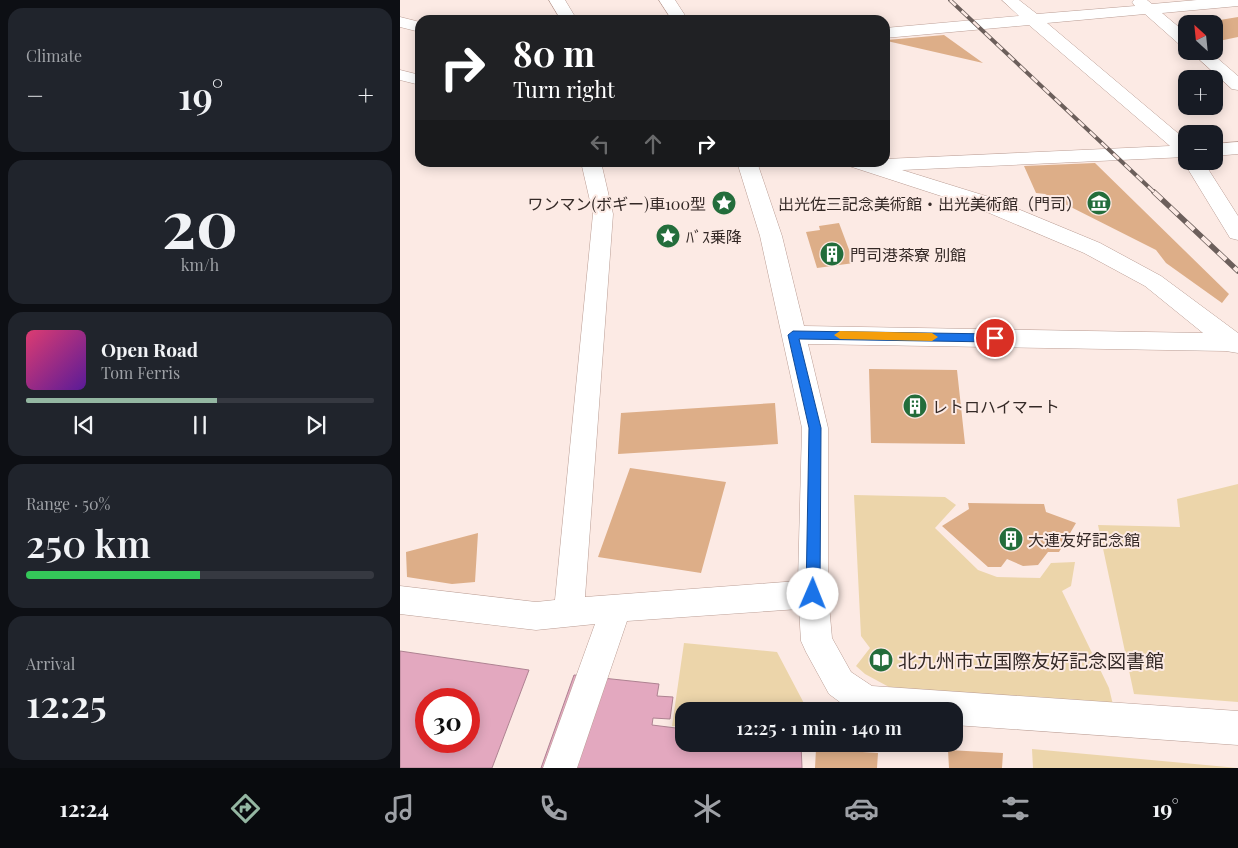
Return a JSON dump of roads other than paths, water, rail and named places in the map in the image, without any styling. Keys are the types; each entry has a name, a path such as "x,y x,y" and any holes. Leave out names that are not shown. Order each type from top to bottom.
{"street":[{"path":"557,0 566,15"},
{"path":"668,0 677,15"},
{"path":"1010,0 1178,143"},
{"path":"890,33 1031,19 1143,4 1238,1"},
{"path":"1143,4 1178,34"},
{"path":"400,22 415,26"},
{"path":"1209,60 1238,85"},
{"path":"400,75 415,79"},
{"path":"1223,149 1238,148"},
{"path":"890,163 906,164 1178,150"},
{"path":"569,612 603,214 592,167"},
{"path":"749,167 771,236 815,428 813,594 816,641 840,683 867,702 1238,728"},
{"path":"884,167 918,183 982,202 1092,248 1153,281 1236,344"},
{"path":"1199,170 1238,233"},
{"path":"793,335 1236,344"},
{"path":"400,600 536,616 616,608 813,594"},
{"path":"560,768 616,608"}],"railway":[{"path":"950,0 1155,193"},
{"path":"1154,192 1238,271"}],"place":[{"name":"ワンマン(ボギー)車100型","path":"724,203"},
{"name":"出光佐三記念美術館・出光美術館（門司）","path":"1099,203"},
{"name":"ﾊﾞｽ乗降","path":"668,236"},
{"name":"門司港茶寮 別館","path":"832,254"},
{"name":"レトロハイマート","path":"915,406"},
{"name":"大連友好記念館","path":"1011,539"},
{"name":"北九州市立国際友好記念図書館","path":"881,660"}]}
